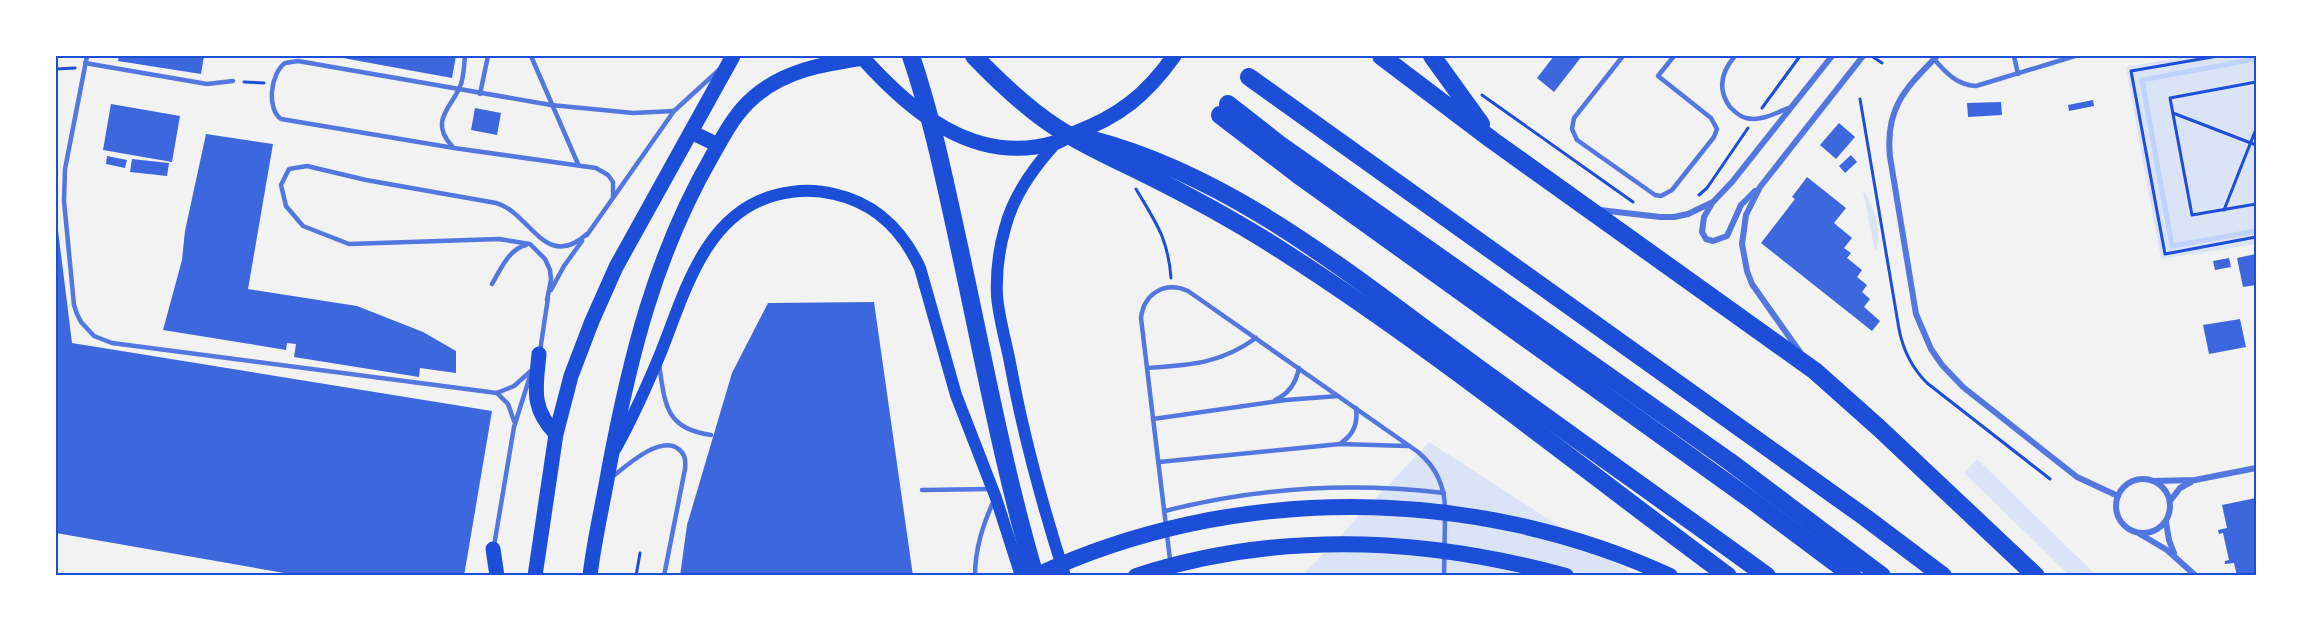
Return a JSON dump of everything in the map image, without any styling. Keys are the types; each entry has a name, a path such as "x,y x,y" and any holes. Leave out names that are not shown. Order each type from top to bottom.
{"highway":[{"path":"911,56 944,170 1009,482 1035,576 1125,541 1191,523 1259,512 1350,507 1440,512 1527,527 1612,551 1670,576"},
{"path":"974,56 1010,92 1056,128 1081,143 1184,194 1326,279 1728,576"},
{"path":"1381,56 1492,140 1590,208 1815,372 1879,428 2036,576"},
{"path":"1432,56 1492,140"},
{"path":"1249,77 1866,518 1943,576"},
{"path":"1853,576 1754,502 1292,171 1224,110 1279,144 1729,461 1882,576"},
{"path":"1063,138 1130,151 1180,171 1266,218 1348,272 1767,576"},
{"path":"1136,576 1178,564 1240,552 1336,543 1408,545 1449,550 1519,563 1566,576"}],"main road":[{"path":"590,576 611,457 630,367 649,294 690,194 733,119 747,104 778,80 820,65 862,57 930,120 959,137 983,145 1023,148 1063,138 1115,115 1139,98 1160,76 1174,56"},
{"path":"536,576 555,434 572,376 592,321 611,278 731,58"},
{"path":"691,132 718,145"},
{"path":"1063,138 1038,163 1026,181 1005,226 997,296 1022,425 1043,506 1065,576"},
{"path":"611,457 658,359 700,258 708,244 728,221 754,203 783,193 813,191 850,199 884,218 905,240 913,254 956,395 994,493 1021,576"},
{"path":"536,361 537,405 544,423 555,434"},
{"path":"493,549 496,576"}],"street":[{"path":"1832,56 1732,182 1713,202 1704,217 1702,232 1706,238 1713,241 1726,236 1741,206 1760,187 1863,56"},
{"path":"1935,57 1899,98 1889,132 1890,157 1916,314 1923,332 1942,365 1963,387 2070,472 2091,485 2118,496"},
{"path":"1760,187 1746,215 1743,230 1743,257 1747,271 1766,304 1815,372"},
{"path":"1590,208 1660,218 1674,217 1701,209 1713,202"},
{"path":"2196,576 2176,556 2139,533 2128,529 2120,520 2116,509 2118,496 2130,483 2141,479 2195,480 2256,468"},
{"path":"2170,501 2180,488 2195,480"},
{"path":"2139,533 2157,530 2166,522 2170,512 2170,501 2164,489 2153,481"},
{"path":"2166,522 2169,540 2176,556"}],"lane":[{"path":"87,56 65,169 64,193 74,305 81,322 94,336 112,343 497,393 514,386 536,361"},
{"path":"454,148 444,135 442,119 444,111 458,90 465,56"},
{"path":"480,94 488,56"},
{"path":"531,56 578,164"},
{"path":"1623,56 1574,118 1572,129 1577,140 1649,193 1661,195 1672,190 1714,137 1717,129 1711,118 1658,76 1674,56"},
{"path":"1735,56 1723,73 1721,87 1734,111 1745,118 1761,119 1791,107"},
{"path":"1823,56 1826,64"},
{"path":"2014,56 2018,74"},
{"path":"1935,57 1948,74 1964,85 1985,84 2059,58 2075,56"},
{"path":"547,300 564,266 674,111 731,58"},
{"path":"613,197 613,182 608,175 596,168 454,148 280,119 276,116 272,105 278,69 285,63 294,61 551,105 633,113 674,111"},
{"path":"85,65 207,84 233,81"},
{"path":"489,576 514,427 536,361 551,280 545,259 530,244 499,240 349,243 303,226 286,206 281,185 289,169 307,166 366,180 504,205 518,215 536,236 552,245 572,245 587,234"},
{"path":"492,284 507,257 530,244"},
{"path":"1172,576 1142,310 1156,291 1172,287 1188,291 1410,446 1432,465 1444,493 1444,576"},
{"path":"1147,368 1202,364 1217,360 1237,351 1256,338"},
{"path":"658,359 663,388 675,421 685,429 711,435"},
{"path":"1268,403 1291,389 1299,368"},
{"path":"497,393 512,411 514,427"},
{"path":"1153,419 1339,396"},
{"path":"1340,444 1354,429 1356,408"},
{"path":"1159,462 1340,444 1382,443 1410,446"},
{"path":"607,480 645,453 663,445 675,447 684,456 685,469 664,576"},
{"path":"1164,511 1233,495 1303,487 1374,486 1444,493"},
{"path":"922,490 994,493 978,543 975,576"}],"path":[{"path":"1692,199 1707,188 1800,56"},
{"path":"2218,56 2131,71 2165,254 2256,237"},
{"path":"1873,57 1882,63"},
{"path":"56,69 85,65"},
{"path":"233,81 275,84"},
{"path":"2256,82 2170,98 2192,215 2256,204"},
{"path":"1478,92 1618,192 1639,204"},
{"path":"2173,113 2256,145"},
{"path":"2224,210 2256,129"},
{"path":"1136,189 1165,239 1172,287"},
{"path":"636,576 640,553"}],"shaded area":[{"path":"2188,56 2256,56 2256,244 2161,259 2126,67"},
{"path":"1863,191 1870,203 1878,230 1875,251"},
{"path":"1429,442 1635,575 1302,576"},
{"path":"1977,459 2096,575 2069,575 1964,473"}],"building":[{"path":"119,56 204,56 201,74 118,61"},
{"path":"332,56 456,56 452,78"},
{"path":"1554,56 1582,56 1554,92 1537,78"},
{"path":"2093,100 2094,106 2069,111 2068,105"},
{"path":"2001,102 2002,115 1968,117 1967,103"},
{"path":"111,104 180,116 172,162 103,150"},
{"path":"475,108 501,113 497,135 471,130"},
{"path":"1839,123 1855,137 1836,159 1820,145"},
{"path":"206,134 273,144 248,289 357,306 423,332 456,351 456,373 420,368 419,377 294,357 296,344 287,343 286,350 163,330 182,260 185,231"},
{"path":"1851,155 1857,162 1845,173 1839,166"},
{"path":"107,156 127,160 125,168 106,164"},
{"path":"132,159 169,163 167,176 130,172"},
{"path":"1807,177 1846,208 1834,223 1852,238 1844,248 1851,253 1847,258 1862,270 1857,277 1867,285 1862,292 1870,299 1864,307 1880,321 1872,331 1761,243 1795,199 1792,197"},
{"path":"56,214 72,343 492,411 464,576 301,576 56,533"},
{"path":"2256,254 2256,285 2243,287 2237,258"},
{"path":"2229,258 2231,267 2215,270 2213,261"},
{"path":"874,302 913,576 680,576 687,525 732,373 768,303"},
{"path":"2240,319 2246,347 2209,354 2203,325"},
{"path":"2256,498 2256,576 2237,576 2234,563 2225,564 2225,561 2229,560 2223,533 2219,534 2218,530 2227,528 2222,505"}],"waterway":[{"path":"2256,59 2142,80 2172,246 2256,231"}]}
